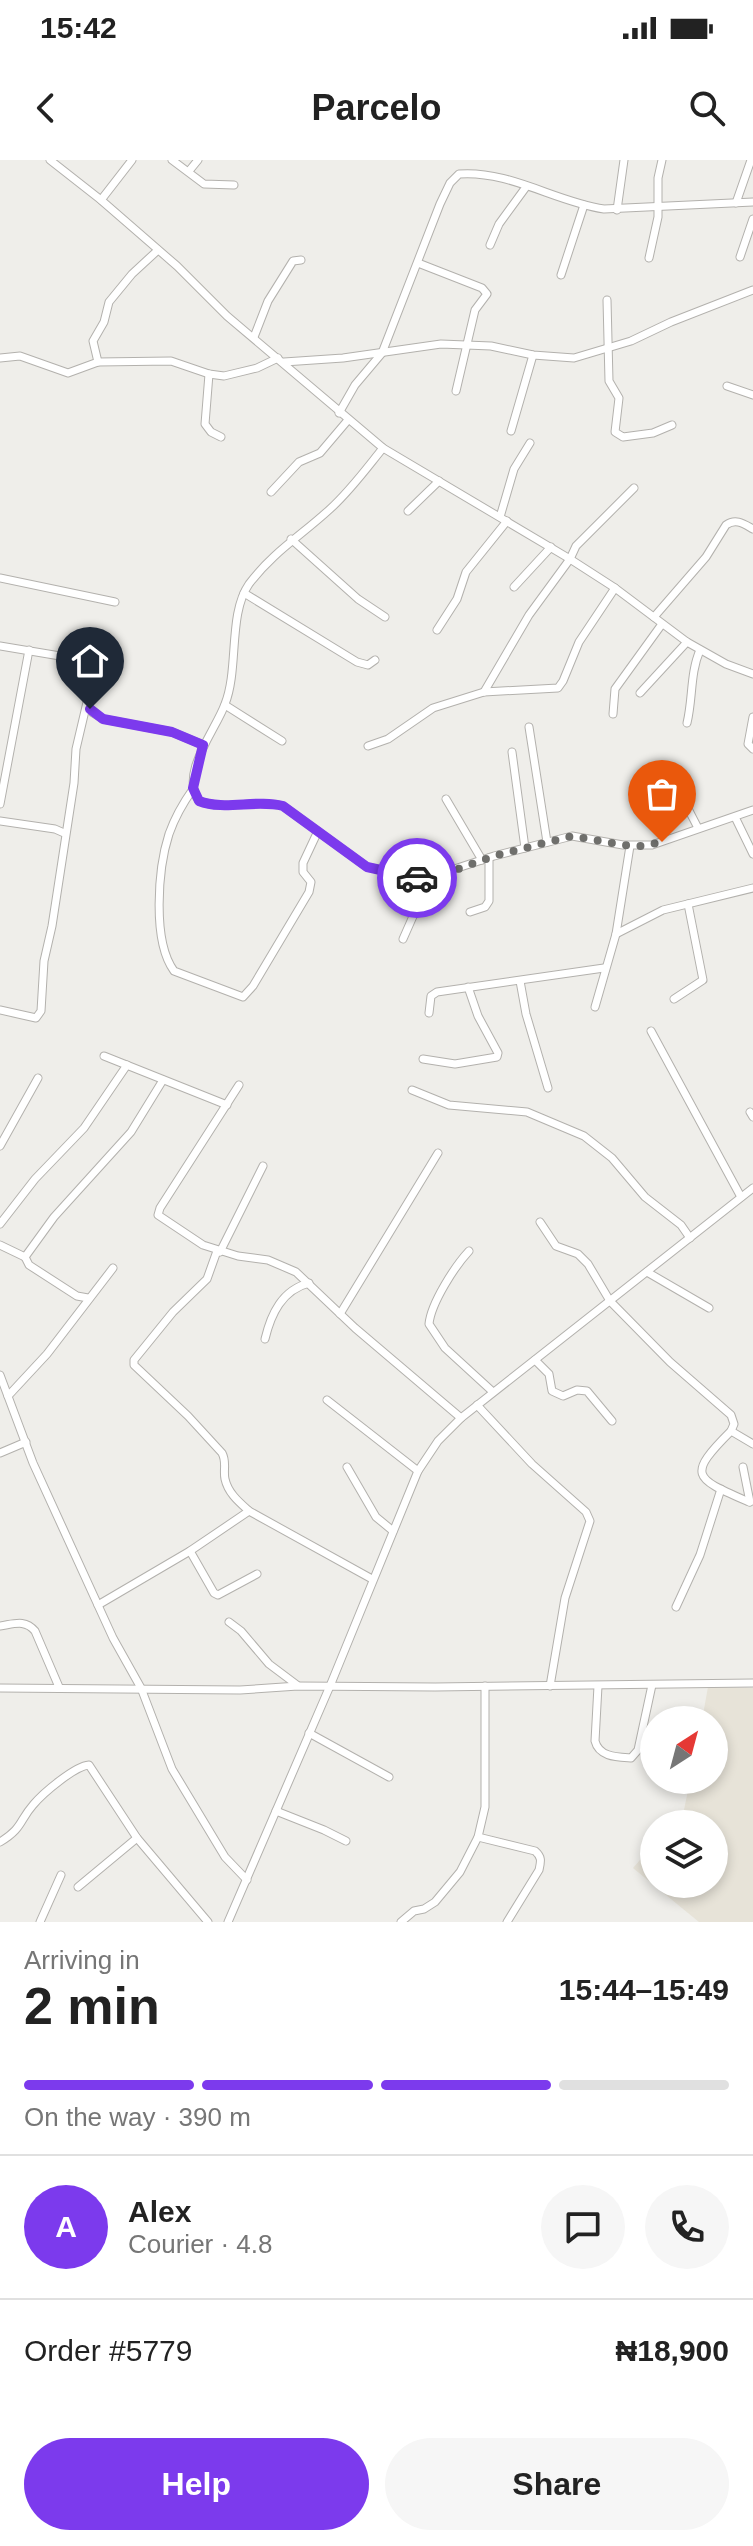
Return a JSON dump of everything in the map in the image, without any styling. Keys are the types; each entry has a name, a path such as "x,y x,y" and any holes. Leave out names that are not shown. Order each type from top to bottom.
{"street":[{"path":"50,160 101,200 339,413 383,448 570,559 700,650 753,674"},
{"path":"101,200 132,160"},
{"path":"172,160 204,184 234,185"},
{"path":"189,171 198,160"},
{"path":"617,210 624,160"},
{"path":"649,258 662,160"},
{"path":"736,203 751,160"},
{"path":"339,413 355,385 382,353 440,204 454,177 468,174 491,177 584,205 617,210 753,202"},
{"path":"490,245 499,224 526,187"},
{"path":"561,275 584,205"},
{"path":"740,257 753,219"},
{"path":"98,362 93,341 104,322 109,302 132,274 158,250"},
{"path":"254,337 277,285 293,261 301,260"},
{"path":"418,263 486,291 485,298 475,310 456,391"},
{"path":"0,358 20,356 68,373 98,362 171,361 209,374 231,376 281,360 382,353 441,344 491,346 533,355 574,358 609,348 753,290"},
{"path":"607,300 609,381 619,398 615,432 623,437 653,433 672,425"},
{"path":"266,364 271,351"},
{"path":"511,431 533,355"},
{"path":"209,374 205,424 211,432 221,437"},
{"path":"727,386 753,395"},
{"path":"271,492 299,462 320,453 348,420"},
{"path":"437,630 457,599 466,572 503,519 514,469 530,443"},
{"path":"318,831 303,863 303,872 311,882 309,892 253,986 243,997 174,971 164,950 160,878 168,837 179,810 193,788 203,745 225,705 244,593 275,554 333,507 383,448"},
{"path":"408,511 439,481"},
{"path":"484,692 529,615 576,546 634,488"},
{"path":"654,617 706,557 726,525 731,521 739,522 753,529"},
{"path":"291,539 358,599 385,617"},
{"path":"514,587 551,547"},
{"path":"0,578 115,602"},
{"path":"368,746 388,739 433,708 484,692 558,688 585,631 615,588"},
{"path":"244,593 357,662 368,665 375,660"},
{"path":"613,714 615,689 662,624"},
{"path":"640,693 687,642"},
{"path":"0,646 71,657 88,664 92,672 64,833 51,934 44,961 41,1011 36,1018 0,1010"},
{"path":"0,804 29,650"},
{"path":"687,723 692,704 694,662 700,650"},
{"path":"88,705 93,713 103,719 181,735 203,745"},
{"path":"225,705 282,741"},
{"path":"83,720 93,713"},
{"path":"753,717 748,744 753,749"},
{"path":"529,727 547,842"},
{"path":"512,752 525,848"},
{"path":"668,770 698,828"},
{"path":"193,788 196,797 206,803 271,803 283,806 367,867 424,879 485,859 577,836 630,846 662,842 753,810"},
{"path":"446,799 485,859 489,901 485,907 470,912"},
{"path":"735,817 753,854"},
{"path":"0,821 64,833"},
{"path":"55,829 66,823"},
{"path":"595,1007 616,934 630,846"},
{"path":"403,939 418,905 424,879"},
{"path":"616,934 653,914 753,888"},
{"path":"674,999 703,980 688,904"},
{"path":"429,1013 434,993 604,968"},
{"path":"520,981 526,1014 548,1088"},
{"path":"423,1059 455,1064 497,1057 498,1053 478,1016 468,987"},
{"path":"651,1031 741,1197"},
{"path":"104,1056 227,1105"},
{"path":"0,1224 35,1179 84,1128 127,1065"},
{"path":"0,1146 38,1078"},
{"path":"25,1257 54,1217 131,1132 163,1080"},
{"path":"239,1085 158,1214 191,1239 218,1251 268,1260 296,1272 461,1418"},
{"path":"412,1090 449,1105 527,1112 584,1136 612,1158 645,1197 681,1225 690,1238"},
{"path":"340,1314 438,1153"},
{"path":"263,1166 218,1251 207,1279 173,1312 134,1360 134,1365 222,1453 229,1488 249,1511 372,1579"},
{"path":"239,1922 230,1918 418,1471 438,1441 493,1392 753,1188"},
{"path":"540,1222 556,1246 578,1254 588,1264 610,1301 670,1362 728,1411 733,1420 731,1431 700,1469 704,1478 751,1503"},
{"path":"0,1245 25,1257 29,1265 77,1296 88,1298"},
{"path":"469,1251 458,1264 431,1312 429,1324 445,1348 493,1392"},
{"path":"8,1396 47,1354 113,1268"},
{"path":"647,1272 709,1308"},
{"path":"265,1339 269,1323 290,1290 309,1283"},
{"path":"77,1296 82,1306"},
{"path":"535,1360 549,1374 552,1391 563,1396 577,1390 587,1391 612,1421"},
{"path":"0,1375 33,1463 125,1662 141,1688 172,1769 225,1857 247,1880"},
{"path":"327,1400 418,1471"},
{"path":"477,1405 532,1464 586,1512 590,1521 565,1598 550,1686"},
{"path":"731,1431 753,1444"},
{"path":"0,1453 26,1442"},
{"path":"347,1467 376,1517 393,1531"},
{"path":"743,1467 751,1503"},
{"path":"676,1607 700,1555 721,1489"},
{"path":"98,1605 190,1551 249,1511"},
{"path":"190,1551 218,1595 257,1574"},
{"path":"229,1622 241,1631 269,1664 298,1686"},
{"path":"0,1626 30,1624 59,1687"},
{"path":"0,1688 240,1690 298,1686 753,1683"},
{"path":"598,1686 597,1749 603,1754 631,1758 638,1750 652,1685"},
{"path":"401,1922 414,1911 435,1902 460,1872 478,1837 485,1807 485,1686"},
{"path":"309,1733 389,1777"},
{"path":"0,1842 20,1827 31,1806 41,1797 81,1765 89,1765 137,1838 208,1922"},
{"path":"276,1811 346,1841"},
{"path":"478,1837 539,1854 539,1870 507,1922"},
{"path":"78,1887 137,1838"},
{"path":"40,1922 61,1875"}],"shaded area":[{"path":"708,1687 753,1688 753,1922 699,1922 670,1898 728,1898 728,1810 684,1810 687,1794 728,1794 728,1706 705,1706"},
{"path":"640,1860 640,1874 633,1868"}],"way so far":[{"path":"417,878 439,876 494,856 572,836 623,845 642,846 662,842"}],"route":[{"path":"90,709 103,719 172,732 203,745 193,788 199,801 215,805 271,803 283,806 367,867 383,873 417,878"}]}
